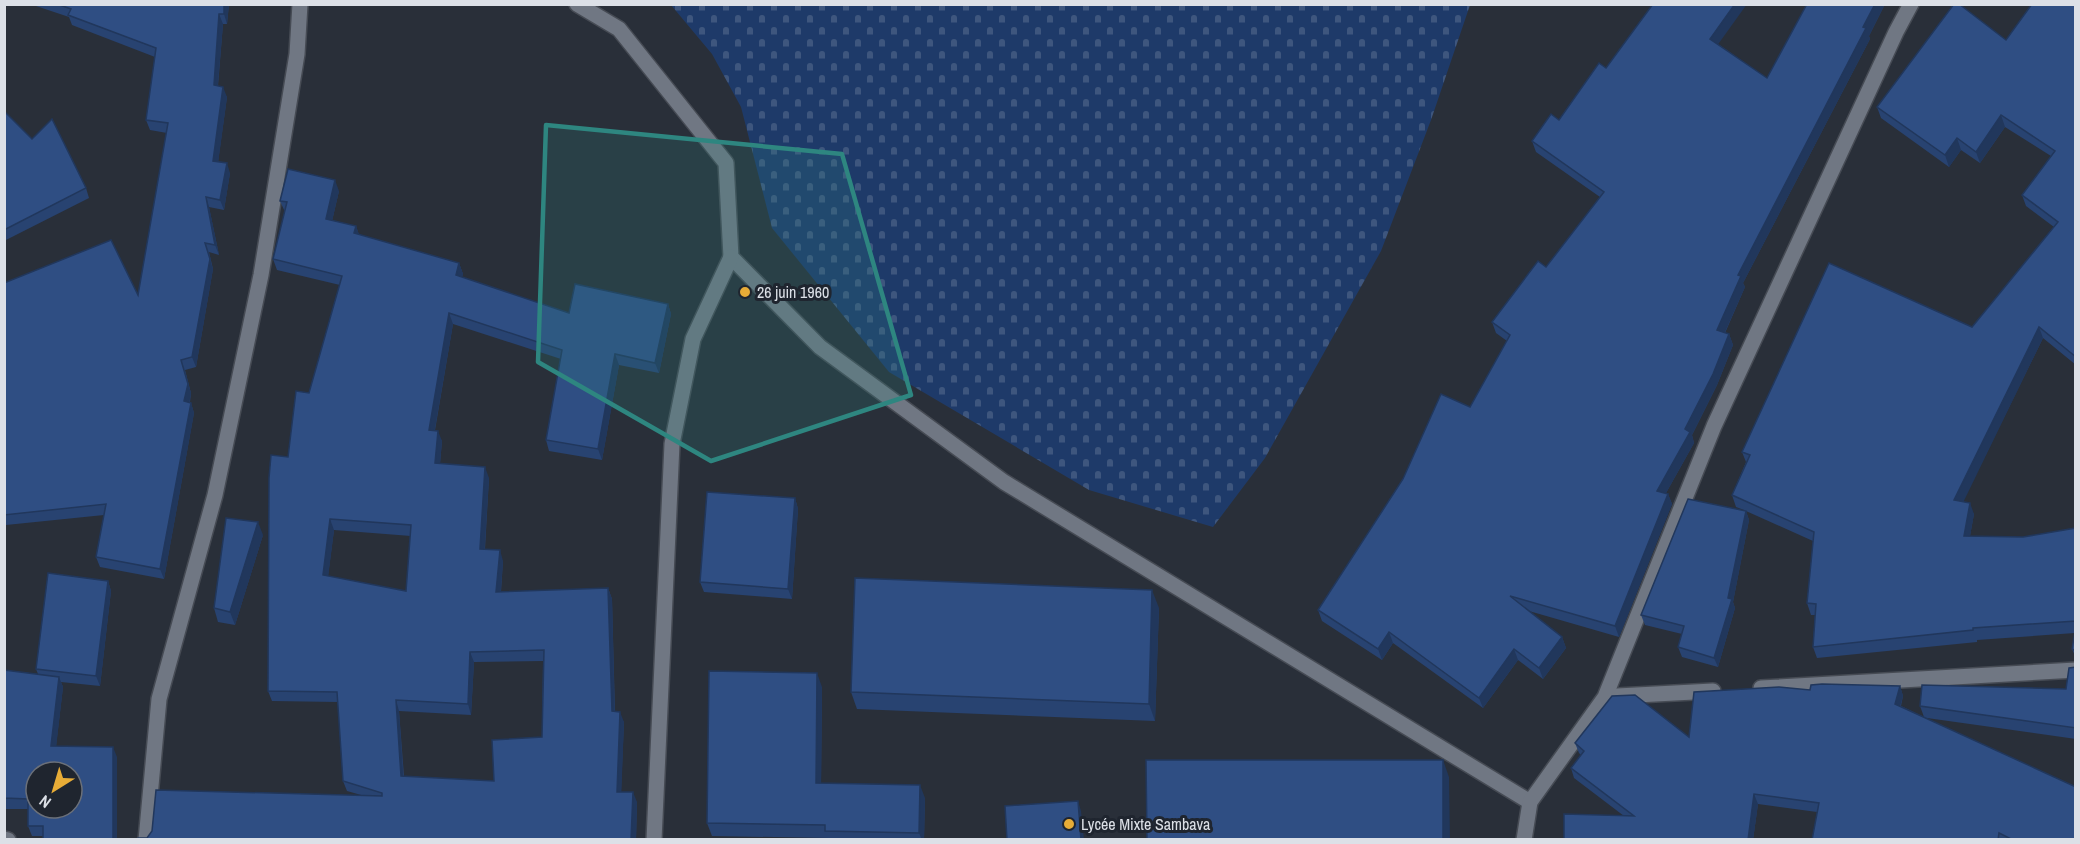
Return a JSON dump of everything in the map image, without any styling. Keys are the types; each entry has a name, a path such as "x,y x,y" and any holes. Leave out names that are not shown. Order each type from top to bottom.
{"street":[{"path":"146,840 159,699 215,495 261,275 297,54 300,4"},
{"path":"577,4 619,29 726,163 731,257 693,339 672,444 654,840"},
{"path":"1524,840 1530,802 1605,697 1714,426 1911,4"},
{"path":"731,257 820,347 1004,482 1530,802"},
{"path":"1746,689 2076,670"},
{"path":"1605,697 1723,690"}],"highlighted area":[{"path":"546,125 842,154 911,395 711,461 538,362"}],"green space":[{"path":"671,5 1470,5 1431,120 1381,251 1265,458 1213,527 1089,490 889,372 772,228 741,107 712,54"}],"building":[{"path":"57,4 224,4 224,14 219,14 214,85 223,87 213,161 227,163 220,200 206,197 215,245 205,243 210,259 192,357 181,360 188,384 184,401 191,403 160,569 96,557 106,504 4,515 4,283 111,240 138,295 168,123 146,120 156,48 68,15 71,9"},
{"path":"1653,4 1735,4 1710,39 1767,78 1807,4 1875,4 1863,27 1866,28 1738,275 1741,276 1717,330 1729,334 1713,374 1685,429 1690,432 1657,491 1668,494 1615,626 1510,596 1562,637 1539,668 1514,649 1479,698 1389,632 1378,649 1318,610 1403,479 1441,394 1470,407 1510,335 1492,322 1538,261 1546,267 1604,192 1532,141 1551,114 1559,120 1599,63 1606,68"},
{"path":"1954,4 1959,4 2006,40 2032,4 2076,4 2076,357 2039,327 1954,500 1970,503 1964,536 2023,537 2076,528 2076,621 1973,628 1973,630 1813,647 1816,604 1807,603 1814,532 1732,495 1750,455 1742,452 1829,263 1972,327 2058,222 2022,195 2055,151 2001,115 1976,152 1957,138 1945,155 1877,107"},
{"path":"4,111 32,139 52,119 86,188 4,230"},
{"path":"288,169 335,180 326,219 356,226 354,233 459,263 456,275 569,313 575,284 668,304 655,363 615,354 598,449 546,440 562,350 449,313 429,430 438,431 435,463 485,467 480,549 500,550 496,592 608,588 612,711 620,712 617,792 633,792 631,840 137,840 147,838 152,831 156,790 382,796 382,793 343,781 337,692 268,691 271,455 288,457 296,391 309,393 342,276 273,259 287,202 280,201","holes":["330,519 411,525 406,591 323,575","544,650 542,737 492,740 494,781 401,776 396,700 468,704 470,652"]},
{"path":"707,492 795,498 788,589 700,582"},
{"path":"1688,499 1746,511 1728,598 1732,599 1714,658 1678,647 1684,626 1641,615"},
{"path":"226,518 258,522 230,612 214,608"},
{"path":"48,573 108,581 96,676 36,669"},
{"path":"855,578 1152,590 1149,704 851,692"},
{"path":"2076,626 2076,651 2072,649"},
{"path":"2076,667 2076,728 1920,706 1922,685 2066,689 2069,668"},
{"path":"4,670 59,677 51,746 113,747 113,840 43,840 43,826 28,826 28,820 84,820 84,760 24,760 24,799 4,798"},
{"path":"709,671 817,673 816,783 920,785 919,833 825,831 825,825 707,823"},
{"path":"1811,685 1900,686 1895,704 2076,787 2076,840 2013,840 1999,833 1998,840 1812,840 1819,803 1754,794 1748,840 1564,840 1564,814 1634,816 1571,768 1584,751 1575,743 1612,696 1635,695 1689,737 1694,692 1779,687 1810,690"},
{"path":"1146,760 1443,760 1443,840 1147,840"},
{"path":"1078,801 1081,840 1007,840 1005,806"}],"place":[{"name":"26 juin 1960","path":"745,292"},
{"name":"Lycée Mixte Sambava","path":"1069,824"}]}
